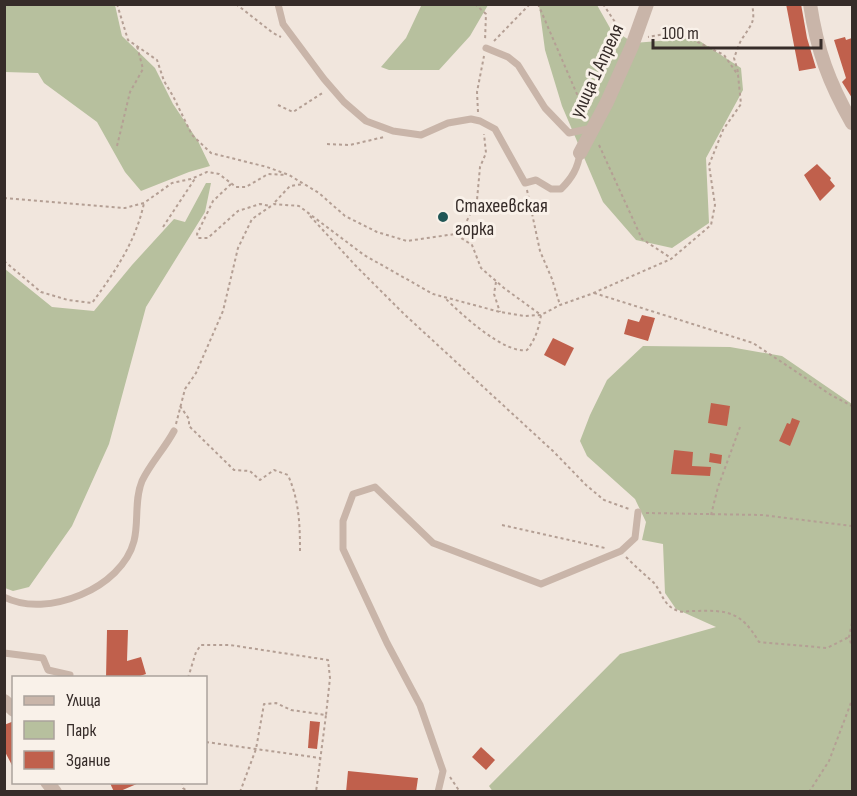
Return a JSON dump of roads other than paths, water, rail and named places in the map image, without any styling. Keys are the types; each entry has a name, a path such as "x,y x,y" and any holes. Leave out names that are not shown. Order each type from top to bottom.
{"street":[{"name":"улица 1 Апреля","path":"580,153 607,102 632,46 647,4"},
{"path":"810,4 826,73 852,123"}],"lane":[{"path":"278,4 283,24 332,88 366,121 401,132 422,135 448,123 471,119 484,123 495,129 525,183 536,180 551,189 561,189 570,180 578,165 580,153"},
{"path":"486,48 508,57 518,65 545,108 569,133 592,128"},
{"path":"4,597 12,602 36,605 61,602 87,593 111,576 127,556 134,542 137,500 141,482 174,431"},
{"path":"438,792 443,771 420,705 387,643 343,549 343,520 353,494 375,487 433,543 541,584 621,551 635,538 638,512"},
{"path":"4,653 43,658 48,670 70,675"}],"place":[{"name":"Стахеевская горка","path":"443,217"}]}
